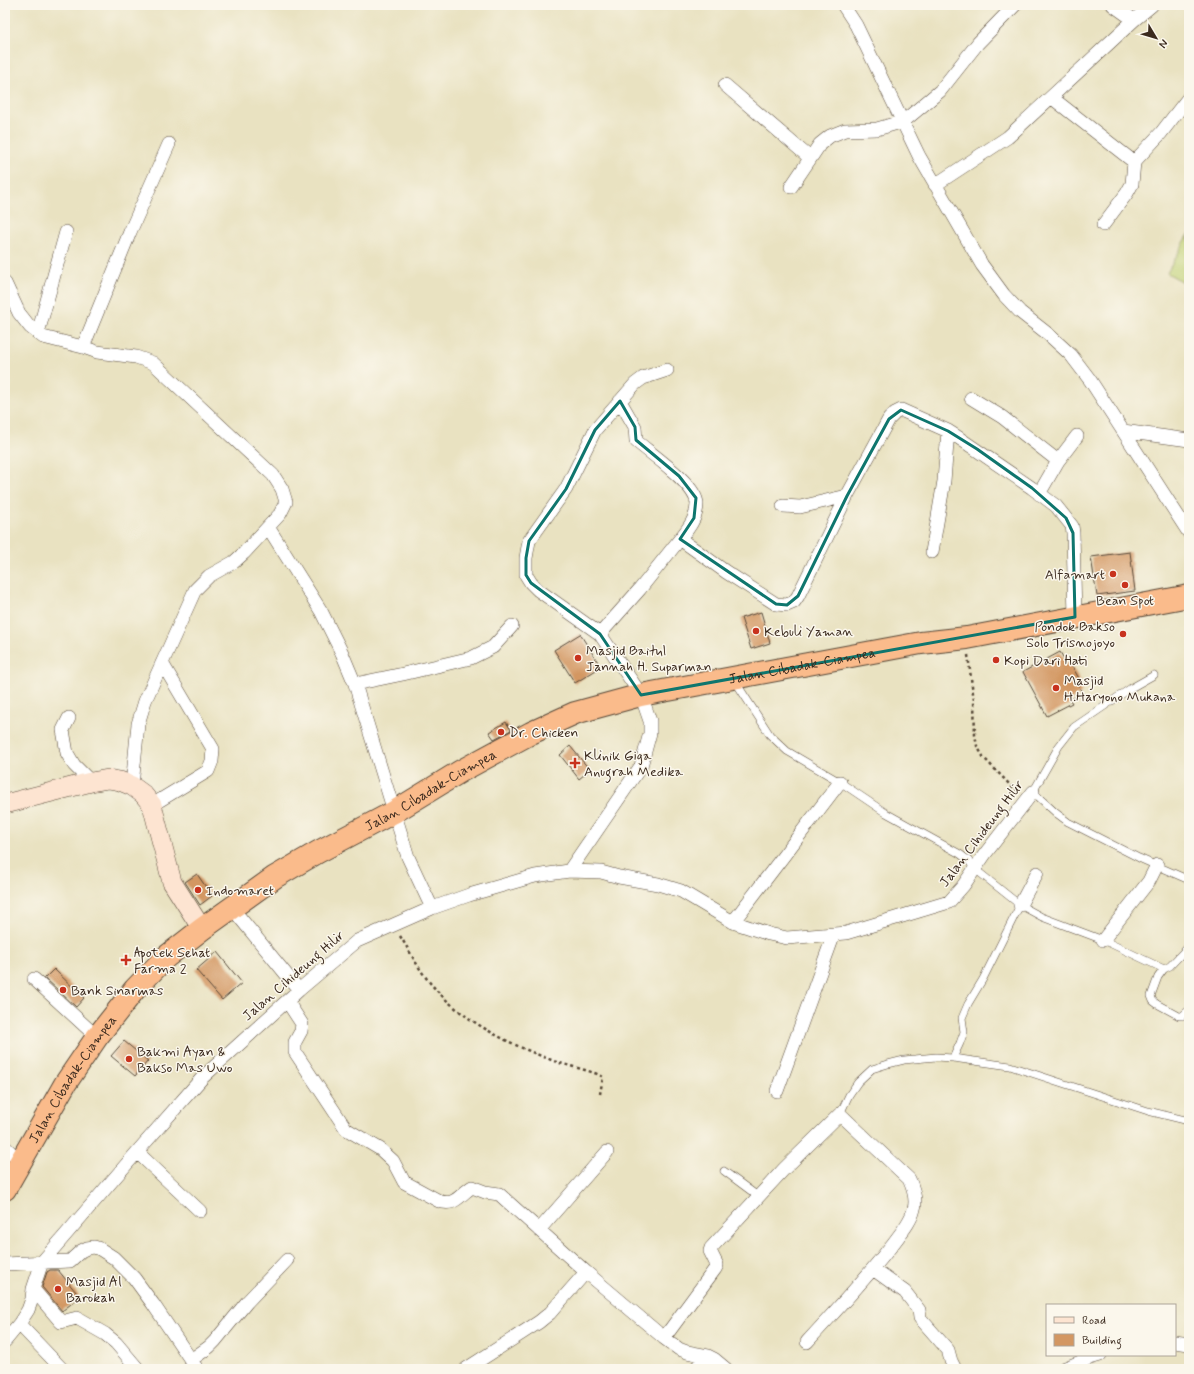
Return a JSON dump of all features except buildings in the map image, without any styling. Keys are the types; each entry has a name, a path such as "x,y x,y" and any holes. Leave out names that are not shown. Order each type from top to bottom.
{"highway":[{"name":"Jalan Cibadak-Ciampea","path":"5,1189 13,1154 65,1084 96,1037 135,989 166,957 202,929 275,877 394,812 461,771 531,733 575,713 641,695 733,679 921,642 967,638 1189,596"}],"main road":[{"path":"5,804 91,782 108,780 120,781 132,786 143,794 152,805 172,882 202,929"}],"street":[{"path":"842,5 856,25 935,186 982,265 1004,296 1020,312 1048,334 1071,355 1090,380 1188,529"},
{"path":"791,187 820,144 830,136 845,130 877,129 904,121 940,91 978,43 1014,5"},
{"path":"1113,5 1134,20"},
{"path":"935,186 1008,137 1152,5"},
{"path":"725,85 810,158"},
{"path":"1051,97 1134,162"},
{"path":"1103,225 1132,184 1134,162 1161,133 1189,97"},
{"path":"83,347 130,232 169,144"},
{"path":"38,333 66,232"},
{"path":"5,283 19,313 30,326 43,337 97,352 136,357 153,363 273,475 282,489 286,502 280,514 244,553 234,562 209,576 195,590 145,701 138,724 132,786"},
{"path":"569,871 640,766 645,754 650,733 650,721 641,695 600,634 538,590 531,583 526,575 526,558 529,541 566,489 596,430 635,384 643,378 667,370"},
{"path":"971,398 1002,417 1058,461"},
{"path":"600,634 640,589 680,539 694,518 697,510 696,498 687,484 636,441 636,427 620,401"},
{"path":"680,539 726,572 776,604 787,605 794,602 847,496 890,419 895,413 901,410 948,431 977,449 1056,506 1072,526 1075,617"},
{"path":"932,552 944,481 948,431"},
{"path":"1123,431 1189,440"},
{"path":"1039,494 1058,461 1077,436"},
{"path":"783,506 800,507 847,496"},
{"path":"268,527 331,628 355,684 408,857 432,908"},
{"path":"355,684 471,658 493,647 512,626"},
{"path":"152,805 208,772 213,755 213,749 162,663"},
{"path":"69,718 63,730 67,753 74,765 91,782"},
{"path":"732,922 840,782"},
{"name":"Jalan Cihideung Hilir","path":"42,1262 204,1077 339,954 357,941 432,908 469,895 535,876 569,871 601,872 675,889 681,891 732,922 769,934 787,938 846,933 943,904 953,898 1033,792"},
{"path":"1103,940 1149,881 1157,865"},
{"path":"1020,905 1037,873"},
{"path":"232,908 299,990"},
{"path":"777,1091 834,934"},
{"path":"34,979 96,1037"},
{"path":"287,1001 302,1024 301,1031 295,1042 295,1052 346,1129 380,1149 393,1161 404,1182 439,1202 445,1203 451,1203 472,1188 499,1194 586,1272 664,1338 679,1349 708,1356 726,1369"},
{"path":"664,1338 715,1269 717,1265 711,1255 711,1248 784,1169 840,1114 909,1180 914,1190 915,1208 908,1224 873,1269 850,1297 807,1342"},
{"path":"137,1152 200,1211"},
{"path":"539,1230 607,1152"},
{"path":"5,1264 70,1261 81,1251 94,1247 114,1258 134,1278 194,1364 247,1302 287,1260"},
{"path":"5,1341 28,1310 42,1262"},
{"path":"873,1269 905,1292 919,1310 920,1318 948,1350 955,1369"},
{"path":"466,1369 539,1322 550,1313 586,1272"},
{"path":"33,1289 61,1322 77,1318 99,1331 116,1343 138,1369"},
{"path":"19,1324 58,1367"},
{"path":"1176,1342 1189,1344"},
{"path":"695,1369 708,1356"},
{"path":"1063,1369 1097,1356"}],"lane":[{"name":"Jalan Cihideung Hilir","path":"1033,792 1059,746 1074,727 1131,688 1154,675"},
{"path":"733,679 770,735 787,752 840,782 886,813 960,854 968,860 975,869 1020,905 1042,917 1103,940 1164,969"},
{"path":"1033,792 1068,822 1139,858 1189,880"},
{"path":"953,1058 964,1032 962,1018 968,1004 983,979 1020,905"},
{"path":"1189,946 1170,966 1164,969 1158,977 1151,996 1153,1001 1179,1016 1189,1010"},
{"path":"840,1114 849,1095 858,1082 872,1069 904,1060 936,1057 1010,1066 1148,1111 1189,1121"},
{"path":"724,1171 759,1197"}],"path":[{"path":"967,638 977,746 984,758 1014,789 1033,792"},
{"path":"393,925 424,975 456,1009 468,1019 487,1030 554,1061 599,1074 603,1077 600,1094"}],"highlighted area":[{"path":"620,401 635,427 636,440 679,476 696,498 694,518 680,539 776,604 787,605 798,596 847,496 889,419 901,410 948,431 977,449 1032,488 1066,518 1073,533 1075,617 641,695 600,634 531,583 526,575 526,558 529,541 566,489 595,430"}],"green space":[{"path":"1189,234 1189,285 1167,273"}],"place":[{"name":"Alfamart","path":"1113,574"},
{"name":"Bean Spot","path":"1125,585"},
{"name":"Kebuli Yaman","path":"756,631"},
{"name":"Pondok Bakso Solo Trisnojoyo","path":"1123,634"},
{"name":"Masjid Baitul Jannah H. Suparman","path":"578,658"},
{"name":"Kopi Dari Hati","path":"996,660"},
{"name":"Masjid H.Haryono Mukana","path":"1056,688"},
{"name":"Dr. Chicken","path":"501,732"},
{"name":"Klinik Giga Anugrah Medika","path":"575,763"},
{"name":"Indomaret","path":"198,890"},
{"name":"Apotek Sehat Farma 2","path":"126,960"},
{"name":"Bank Sinarmas","path":"63,990"},
{"name":"Bakmi Ayan & Bakso Mas Uwo","path":"129,1059"},
{"name":"Masjid Al Barokah","path":"58,1289"}]}
